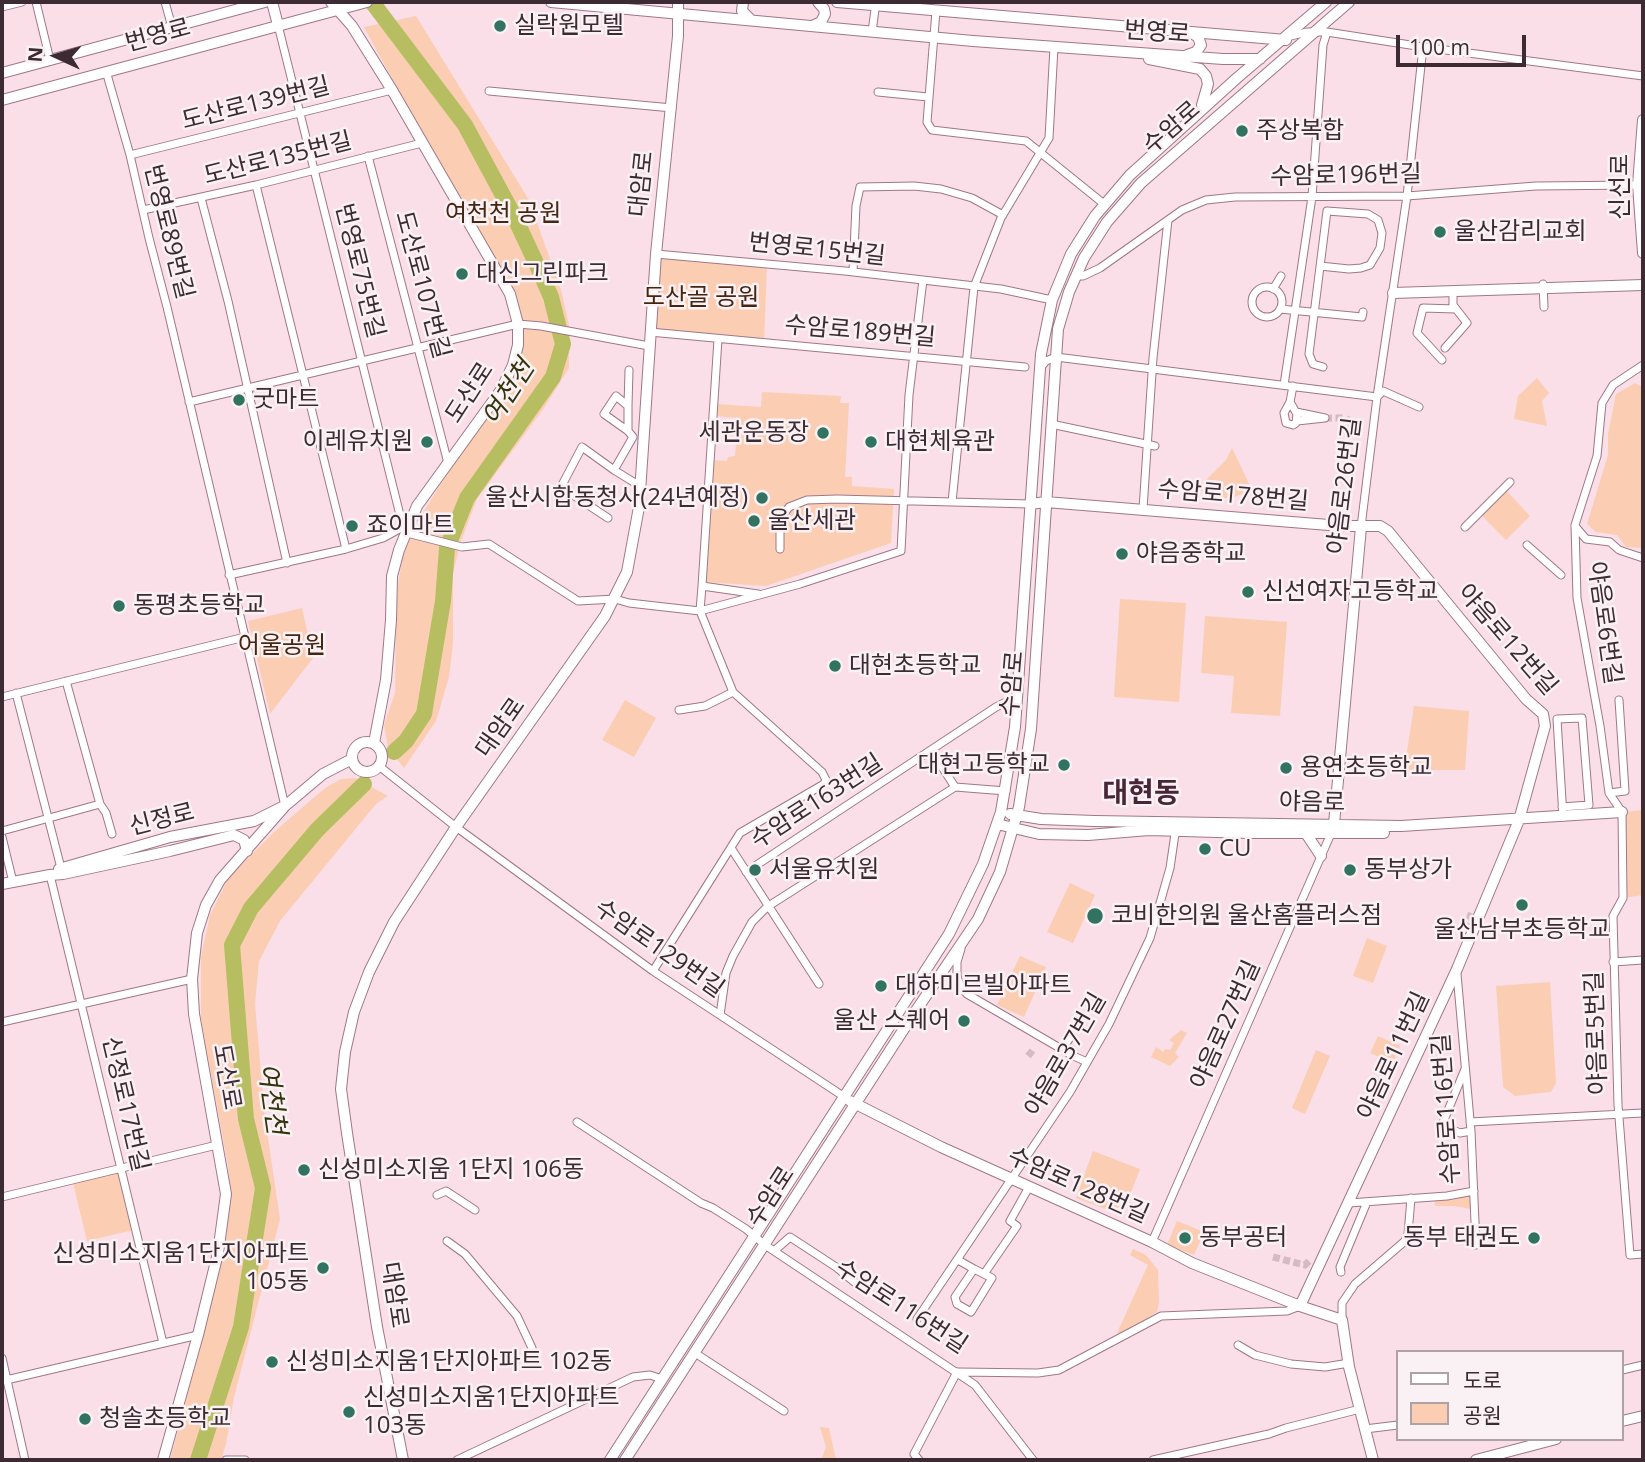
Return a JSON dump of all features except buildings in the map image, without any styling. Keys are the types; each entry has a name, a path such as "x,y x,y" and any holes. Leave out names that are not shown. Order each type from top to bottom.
{"main road":[{"name":"번영로","path":"2,74 265,2"},
{"path":"272,2 278,25"},
{"name":"번영로","path":"2,100 340,6 367,2"},
{"name":"번영로","path":"551,2 872,32 1185,56 1258,59 1296,48 1292,42 1282,39 837,2"},
{"name":"대암로","path":"403,1460 377,1327 341,1089 345,1052 354,1012 369,972 394,922 456,827 615,599 627,572 634,542 640,486 656,254 672,108 678,2"},
{"path":"743,2 742,11 751,20"},
{"path":"812,26 821,22 825,14 818,2"},
{"name":"수암로","path":"610,1460 949,934 972,888 998,824 1006,791 1017,702 1039,372 1052,300 1071,254 1104,204 1143,162 1326,2"},
{"name":"수암로","path":"625,1460 695,1353 770,1248 856,1104 967,936 987,901 1014,829 1026,768 1034,691 1055,357 1063,309 1076,275 1096,238 1123,202 1349,2"},
{"name":"도산로","path":"340,6 510,294 519,324 513,365 501,390 418,506 398,550 392,576 386,680 374,743"},
{"path":"1185,56 1196,52 1201,45 1198,37 1187,31"},
{"path":"1115,51 1200,69 1207,80 1208,90 1196,114"},
{"name":"신선로","path":"1643,120 1643,253"},
{"path":"1394,290 1643,283"},
{"path":"1394,290 1454,292 1543,286"},
{"name":"수암로178번길","path":"1030,504 1046,502 1361,527"},
{"name":"야음로12번길","path":"1361,527 1380,526 1388,531 1526,699 1543,713 1545,726 1517,823"},
{"name":"야음로26번길","path":"1333,828 1361,527"},
{"path":"361,743 374,743 382,753 379,766 367,772 361,770 352,759 355,748 361,743"},
{"name":"도산로","path":"163,1460 198,1335 225,1215 226,1194 194,1014 192,979 197,933 206,905 220,880 285,806 323,774 352,759"},
{"name":"신정로","path":"7,883 50,875 170,837 254,821 285,806"},
{"name":"야음로","path":"1001,812 1041,820 1306,832 1333,828 1399,833 1517,823 1562,812 1622,812"},
{"name":"야음로","path":"998,824 1039,834 1088,835 1176,827 1333,828 1517,823"},
{"name":"야음로11번길","path":"1300,1306 1457,970 1517,823"},
{"name":"신정로","path":"62,871 264,831"},
{"name":"야음로","path":"1306,832 1321,856"},
{"path":"234,835 244,840 247,851"},
{"name":"수암로128번길","path":"843,1096 891,1123 1152,1242 1192,1263 1300,1306"},
{"name":"수암로116번길","path":"1300,1306 1342,1320"},
{"path":"1342,1320 1349,1363 1373,1460"},
{"path":"1624,1421 1643,1416"},
{"path":"1476,1460 1498,1458 1550,1441"}],"street":[{"path":"2,7 22,2"},
{"path":"36,2 50,60"},
{"path":"165,2 172,27"},
{"path":"872,32 875,4"},
{"path":"936,11 927,122 932,130 1026,141 1104,204"},
{"name":"번영로75번길","path":"278,25 405,530"},
{"path":"1282,39 1327,32 1643,76"},
{"path":"1297,421 1296,412 1290,402 1288,385 1312,197 1323,45 1327,32"},
{"path":"952,502 974,286 1003,215 1049,138 1054,47"},
{"name":"야음로26번길","path":"1361,527 1407,196 1423,47"},
{"name":"번영로89번길","path":"106,71 130,155 285,806"},
{"name":"도산로139번길","path":"130,155 392,90"},
{"path":"489,91 672,108"},
{"path":"878,92 928,97"},
{"name":"도산로135번길","path":"143,210 422,143"},
{"name":"도산로107번길","path":"368,156 449,463"},
{"path":"256,185 346,549"},
{"name":"수암로196번길","path":"1076,275 1083,276 1100,268 1182,210 1206,200 1235,197 1407,196 1536,186 1641,185"},
{"path":"853,272 856,206 860,187 914,186 941,189 972,198 1003,215"},
{"path":"201,198 287,563"},
{"path":"1320,266 1349,269 1370,265 1380,248 1382,233 1378,220 1368,214 1327,211 1320,266 1310,360 1323,367"},
{"name":"수암로178번길","path":"1143,509 1152,370 1168,220"},
{"name":"번영로15번길","path":"656,254 1001,289 1052,300"},
{"path":"1272,289 1281,276"},
{"path":"229,575 346,549 405,530 463,547 489,544 579,601 615,599 700,611 800,584 901,551 914,356 923,280"},
{"path":"1543,286 1544,307"},
{"path":"1272,289 1281,299 1280,309 1273,316 1264,317 1253,308 1253,298 1258,290 1272,289"},
{"path":"1445,348 1467,323 1453,305 1454,292"},
{"path":"1442,360 1418,333 1423,308 1456,309"},
{"path":"1280,309 1362,317 1363,312"},
{"path":"189,402 519,324 649,346"},
{"name":"수암로189번길","path":"650,332 1025,367"},
{"path":"653,971 740,833 826,780 822,772 733,692 700,611 718,339"},
{"path":"1039,372 1046,361 1055,357 1377,397 1383,391 1419,407"},
{"name":"야음로6번길","path":"1622,812 1609,793 1577,598 1575,525 1597,456 1602,403 1614,385 1640,367"},
{"path":"628,430 629,370"},
{"path":"614,470 633,438 628,430 604,414 616,396 628,406"},
{"path":"1290,402 1285,409 1284,420 1290,425 1297,421 1325,418 1296,412"},
{"path":"1051,425 1155,446"},
{"path":"608,518 561,487 582,447 640,486"},
{"path":"1465,527 1510,482"},
{"path":"780,549 780,519 789,506 807,500 1030,504"},
{"path":"1575,525 1586,539 1610,542 1619,550 1643,558"},
{"path":"1527,545 1561,575"},
{"path":"702,586 761,594"},
{"path":"2,696 245,637"},
{"path":"66,681 100,804 106,813 112,834"},
{"path":"679,710 705,706 733,692"},
{"path":"16,693 62,871"},
{"path":"1609,793 1625,791 1619,700"},
{"name":"수암로163번길","path":"746,872 996,707 1017,702"},
{"path":"1557,719 1582,719 1589,806 1562,812 1557,719"},
{"path":"931,750 956,788"},
{"name":"수암로129번길","path":"379,766 456,827 653,971 843,1096"},
{"path":"720,1015 726,973 733,956 752,922 767,906 956,788 1006,791"},
{"path":"2,831 100,804"},
{"name":"야음로5번길","path":"1622,812 1623,898 1613,916 1619,1114 1630,1255 1643,1254"},
{"name":"야음로37번길","path":"917,1319 1013,1180 1109,1024 1150,938 1170,869 1176,827"},
{"name":"야음로27번길","path":"1152,1242 1333,828"},
{"path":"2,837 7,883"},
{"path":"731,848 819,984"},
{"name":"신정로17번길","path":"50,875 163,1343"},
{"path":"967,936 956,970 963,990 1058,1047 1063,1048 1068,1042 1069,1054 1087,1062"},
{"path":"1613,962 1643,960"},
{"name":"수암로116번길","path":"1457,970 1471,1131 1476,1245"},
{"path":"2,1022 192,979"},
{"path":"1451,1005 1460,1008"},
{"path":"1466,1069 1442,1125 1460,1133 1471,1131"},
{"path":"1459,1084 1468,1088"},
{"path":"1470,1122 1643,1113"},
{"name":"수암로116번길","path":"577,1122 957,1372 1038,1373 1059,1370 1161,1315 1287,1311 1300,1306"},
{"path":"2,1197 217,1145"},
{"path":"984,1274 1017,1226 1010,1220 1029,1187"},
{"path":"438,1195 446,1191 475,1210"},
{"path":"1349,1203 1474,1191"},
{"path":"1342,1320 1342,1303 1355,1284 1405,1241 1408,1234 1410,1198"},
{"path":"1340,1272 1367,1202"},
{"path":"770,1248 790,1237 836,1267 864,1290"},
{"path":"447,1241 465,1254 517,1316 532,1348"},
{"path":"958,1260 992,1279 971,1312 957,1304 955,1297 974,1269"},
{"path":"4,1380 198,1335"},
{"path":"1238,1345 1255,1355 1291,1364 1325,1367 1349,1363"},
{"path":"695,1353 784,1411"},
{"path":"2,1358 4,1380 25,1460"},
{"path":"1624,1370 1643,1365"},
{"path":"919,1460 914,1454 957,1372 975,1385 1033,1460"},
{"path":"459,1460 634,1377 650,1375 662,1379"},
{"path":"1153,1460 1269,1434 1360,1409"},
{"path":"1365,1429 1396,1425"},
{"path":"226,1460 245,1460"}],"green space":[{"name":"여천천 공원","path":"416,16 529,200 561,290 569,325 569,368 544,408 477,499 461,541 453,573 453,643 449,677 436,721 404,768 388,748 384,725 395,693 396,599 403,553 422,514 519,360 519,312 364,27"},
{"name":"도산골 공원","path":"656,254 767,264 764,343 650,332"},
{"path":"1537,378 1549,393 1542,401 1547,426 1514,419 1518,396"},
{"path":"1635,383 1643,387 1643,548 1626,547 1617,535 1596,532 1587,524 1608,455 1608,434 1616,394"},
{"path":"762,392 841,396 840,403 849,403 845,477 852,477 852,486 894,489 891,543 766,586 704,582 712,460 727,461 728,457 735,456 738,418 715,416 716,404 761,407"},
{"path":"1232,448 1252,490 1232,498 1213,498 1198,488 1226,460"},
{"path":"1504,488 1530,516 1506,540 1479,513"},
{"path":"1120,599 1186,603 1179,702 1114,697"},
{"name":"어울공원","path":"302,608 313,658 270,714 248,621"},
{"path":"1205,616 1287,622 1280,716 1231,713 1234,676 1201,673"},
{"path":"625,700 656,718 634,757 602,740"},
{"path":"1414,706 1469,711 1465,770 1404,770"},
{"path":"355,778 388,796 376,804 280,921 259,961 255,1004 265,1118 280,1219 234,1397 226,1444 221,1460 170,1460 200,1349 225,1235 229,1196 228,1166 201,1020 201,956 210,915 229,877 274,832 325,788 341,779"},
{"path":"1643,810 1643,895 1623,898 1622,812"},
{"path":"1070,883 1095,895 1073,943 1047,932"},
{"path":"1367,938 1387,946 1373,983 1353,976"},
{"path":"1020,956 1046,967 1024,1017 997,1005"},
{"path":"1550,982 1556,1083 1551,1092 1515,1096 1503,1087 1496,986"},
{"path":"1181,1030 1187,1033 1175,1053 1179,1057 1170,1066 1151,1057 1156,1047 1163,1052 1165,1049 1170,1050 1174,1043 1169,1040"},
{"path":"1378,1036 1400,1046 1393,1063 1370,1053"},
{"path":"1316,1050 1330,1056 1305,1114 1292,1108"},
{"path":"1093,1151 1140,1169 1122,1215 1076,1198"},
{"path":"119,1172 133,1230 87,1241 73,1183"},
{"path":"1474,1191 1475,1210 1435,1206 1434,1197"},
{"name":"동부공터","path":"1177,1221 1204,1232 1194,1255 1167,1245"},
{"path":"1133,1249 1146,1255 1158,1270 1159,1302 1157,1312 1123,1333 1117,1333 1148,1265 1130,1255"},
{"path":"820,1427 829,1428 836,1460 816,1460 822,1458 826,1447"}],"waterway":[{"name":"여천천","path":"372,2 465,125 537,265 551,297 563,344 553,377 467,498 447,548 443,601 424,714 406,741 394,752"},
{"name":"여천천","path":"198,1460 241,1327 263,1188 246,1119 232,945 251,908 317,830 364,784"}],"tunnel":[{"path":"1325,418 1346,418 1355,426 1357,436"},
{"path":"1461,939 1472,912"},
{"path":"1028,1056 1033,1050"},
{"path":"1273,1257 1305,1265 1310,1260"}],"place":[{"name":"실락원모텔","path":"500,26"},
{"name":"주상복합","path":"1242,131"},
{"name":"울산감리교회","path":"1440,232"},
{"name":"대신그린파크","path":"462,274"},
{"name":"굿마트","path":"239,400"},
{"name":"세관운동장","path":"823,433"},
{"name":"이레유치원","path":"427,442"},
{"name":"대현체육관","path":"871,442"},
{"name":"울산시합동청사(24년예정)","path":"762,498"},
{"name":"울산세관","path":"754,521"},
{"name":"죠이마트","path":"352,526"},
{"name":"야음중학교","path":"1122,554"},
{"name":"신선여자고등학교","path":"1248,592"},
{"name":"동평초등학교","path":"119,606"},
{"name":"대현초등학교","path":"835,666"},
{"name":"대현고등학교","path":"1064,765"},
{"name":"용연초등학교","path":"1286,768"},
{"name":"CU","path":"1205,849"},
{"name":"서울유치원","path":"755,870"},
{"name":"동부상가","path":"1350,870"},
{"name":"울산남부초등학교","path":"1522,905"},
{"name":"코비한의원 울산홈플러스점","path":"1095,916"},
{"name":"대하미르빌아파트","path":"881,986"},
{"name":"울산 스퀘어","path":"964,1021"},
{"name":"신성미소지움 1단지 106동","path":"304,1170"},
{"name":"동부공터","path":"1185,1238"},
{"name":"동부 태권도","path":"1534,1238"},
{"name":"신성미소지움1단지아파트 105동","path":"323,1268"},
{"name":"신성미소지움1단지아파트 102동","path":"272,1362"},
{"name":"신성미소지움1단지아파트 103동","path":"349,1412"},
{"name":"청솔초등학교","path":"85,1419"}],"district":[{"name":"대현동","path":"1141,794"}]}
